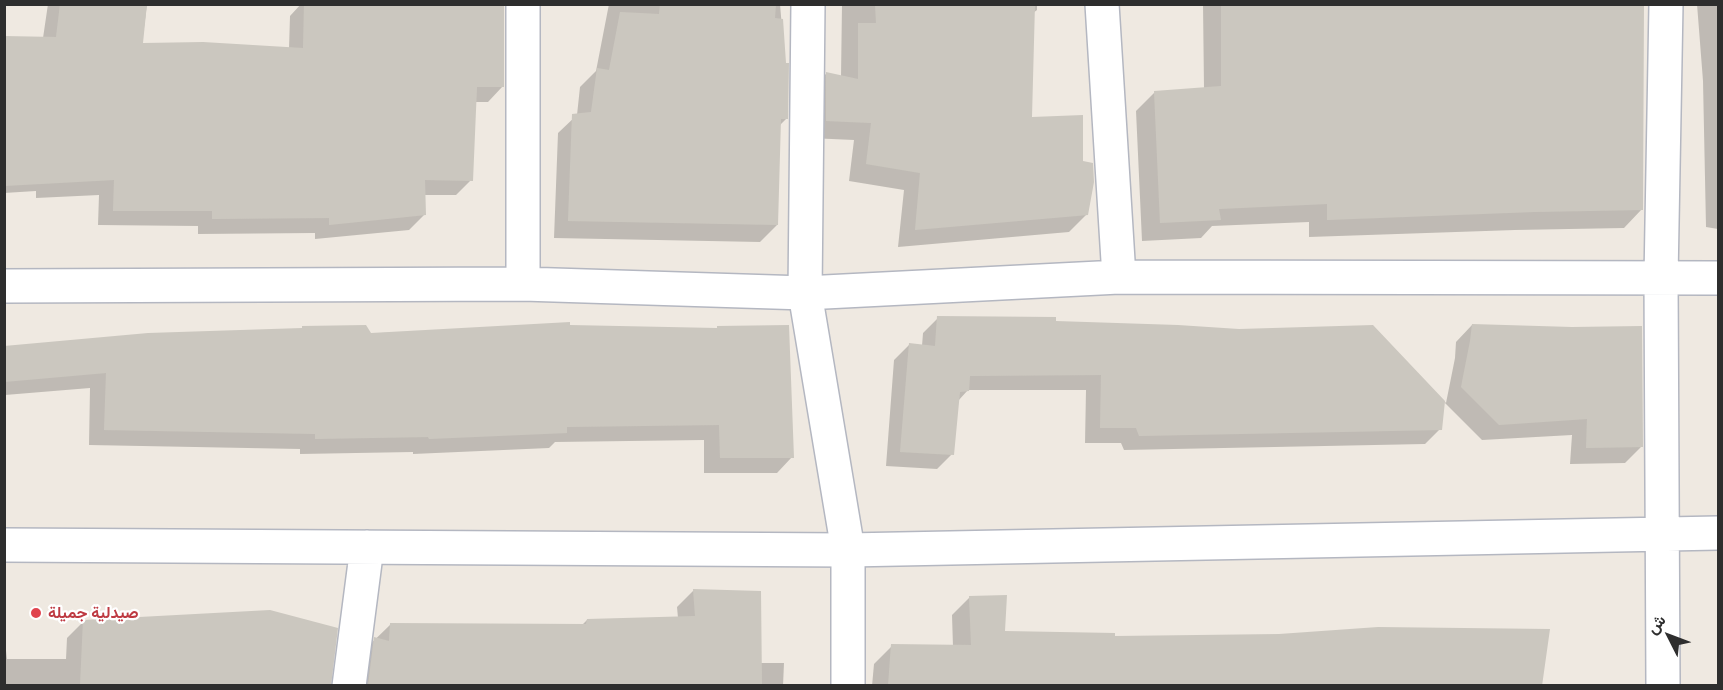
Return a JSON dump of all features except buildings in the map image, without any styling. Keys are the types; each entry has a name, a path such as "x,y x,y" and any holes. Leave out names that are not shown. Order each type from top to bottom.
{"street":[{"path":"523,4 523,284"},
{"path":"808,4 805,293 848,550 848,686"},
{"path":"1102,4 1119,277"},
{"path":"1663,686 1660,278 1666,4"},
{"path":"4,286 523,284 805,293 1119,277 1719,278"},
{"path":"4,545 848,550 1719,533"},
{"path":"349,686 367,547"}],"place":[{"name":"صيدلية جميلة","path":"36,613"}]}
